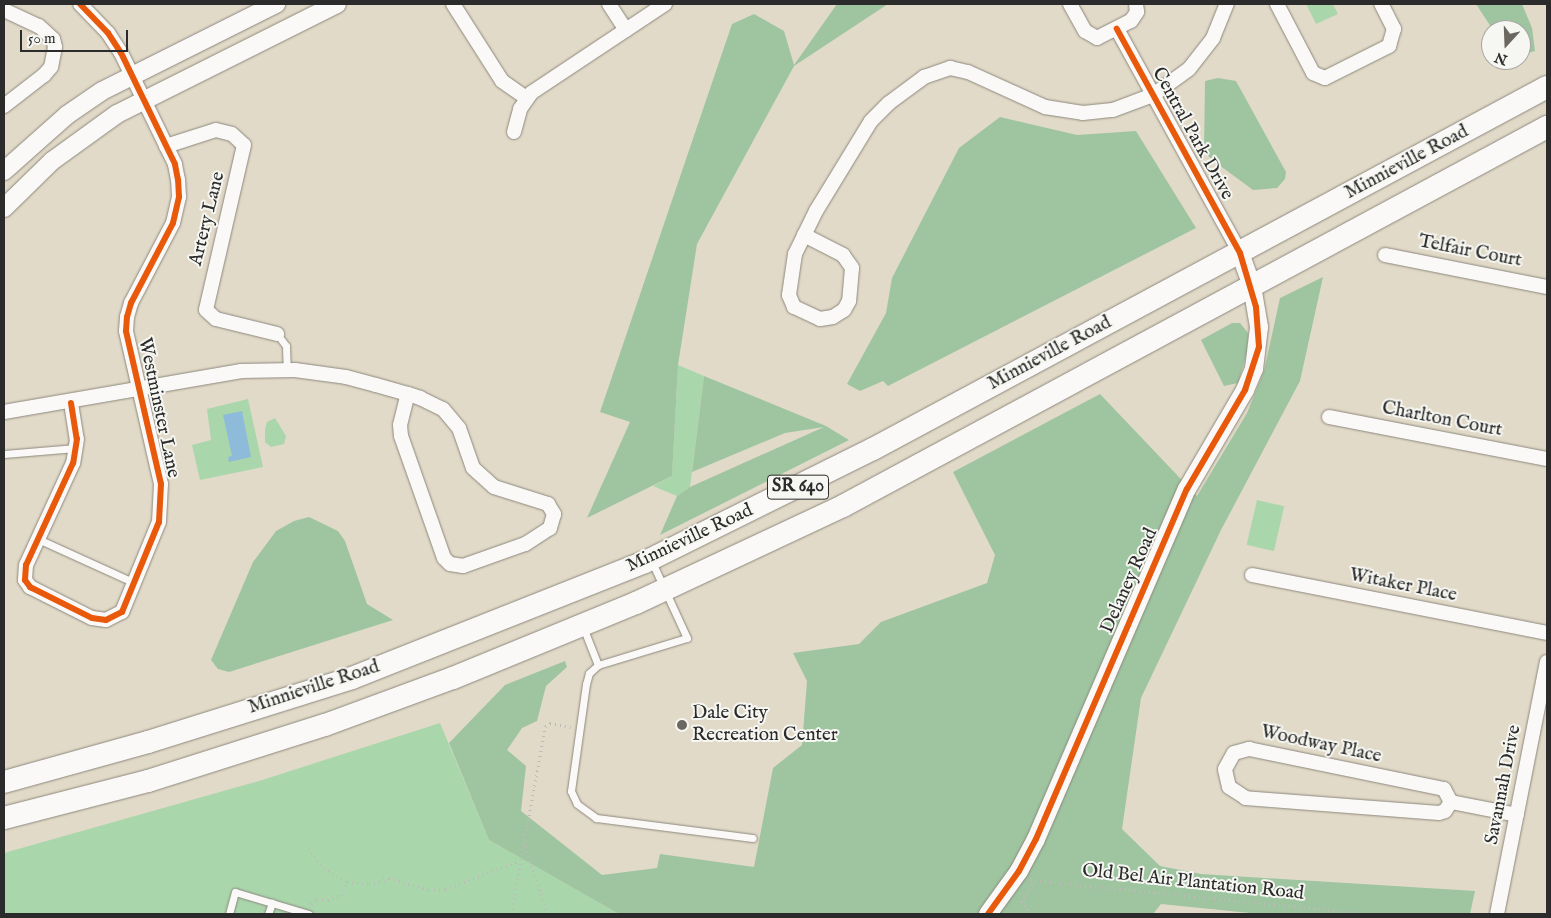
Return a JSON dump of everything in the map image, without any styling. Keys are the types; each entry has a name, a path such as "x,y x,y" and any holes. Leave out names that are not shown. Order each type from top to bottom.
{"main road":[{"name":"Minnieville Road","path":"4,782 148,742 352,678 650,559 874,449 1547,87"},
{"name":"Minnieville Road","path":"4,818 148,781 263,746 453,678 665,590 843,506 1547,127"}],"street":[{"name":"Westminster Lane","path":"71,403 77,448 73,463 26,565 25,580 30,586 92,618 106,620 122,612 154,541 162,503 160,484 140,388 126,331 127,317 177,210 178,180 166,146 131,74 108,33 80,4"},
{"path":"4,171 67,115 131,74 276,4"},
{"path":"4,208 80,139 142,100 337,4"},
{"path":"453,4 502,81 526,98"},
{"path":"609,4 626,30"},
{"path":"514,132 520,109 526,98 665,4"},
{"path":"1070,4 1085,31 1092,37 1117,29 1134,18 1136,4"},
{"path":"804,235 843,255 852,268 849,301 844,310 833,317 820,319 802,313 790,299 792,265 804,235 871,121 889,103 934,72 962,69 1035,104 1073,112 1113,110 1153,95 1176,80 1198,59 1212,38 1227,4"},
{"path":"1277,4 1314,73 1325,78 1389,46 1394,29 1381,4"},
{"path":"4,10 39,26 53,39 55,48 51,67 44,75 4,106"},
{"name":"Central Park Drive","path":"1117,29 1240,253"},
{"name":"Artery Lane","path":"166,146 216,130 232,134 244,145 206,310 216,320 277,334"},
{"name":"Delaney Road","path":"988,914 1014,879 1036,839 1187,489 1251,376 1259,347 1259,327 1252,286 1240,253"},
{"name":"Telfair Court","path":"1385,255 1547,287"},
{"path":"4,412 71,403 205,375 287,370 326,373 408,394 431,402 454,420 467,458 482,479 508,493 548,504 554,514 550,528 524,544 480,560 462,566 450,564 444,558 401,436 400,425 408,394"},
{"name":"Charlton Court","path":"1329,417 1547,459"},
{"name":"Witaker Place","path":"1252,575 1547,633"},
{"name":"Savannah Drive","path":"1497,914 1547,662"},
{"name":"Woodway Place","path":"1249,749 1444,789 1451,802 1445,812 1439,813 1246,798 1229,787 1225,769 1234,753 1249,749"},
{"path":"1451,802 1517,815"}],"lane":[{"path":"277,334 286,346 287,370"},
{"path":"4,454 77,448"},
{"path":"38,539 135,583"},
{"path":"650,559 687,638 598,665 586,679 571,791 577,804 589,814 752,838"},
{"path":"582,626 598,665"},
{"path":"229,914 236,892 308,914"},
{"path":"268,914 272,903"}],"path":[{"path":"511,914 544,726 550,723 580,729"},
{"path":"524,840 548,914"},
{"path":"309,848 324,868 347,882 369,884 389,878 413,887 441,890 519,861"},
{"path":"1031,914 1021,902 1034,881"},
{"path":"308,914 314,900 332,899 341,894 347,882"}],"green space":[{"path":"837,4 888,4 794,66 697,244 678,365 672,476 587,518 630,422 600,412 732,24 754,14 784,31 794,65"},
{"path":"1306,4 1333,4 1338,14 1316,24"},
{"path":"1476,4 1522,4 1529,20 1486,20"},
{"path":"1531,26 1532,28 1535,51 1531,52"},
{"path":"1218,78 1236,81 1286,172 1285,179 1277,188 1253,190 1211,159 1204,151 1205,81"},
{"path":"1000,117 1077,135 1136,131 1196,228 888,386 883,381 860,391 847,384 886,313 892,278 959,148"},
{"path":"1323,277 1300,381 1221,530 1141,698 1122,829 1160,866 1201,874 1475,891 1470,914 1260,914 1161,904 1153,914 619,914 489,840 449,743 505,685 565,661 567,667 546,686 537,721 522,728 507,750 526,766 521,811 602,875 657,868 660,854 754,867 773,768 802,745 807,681 793,653 859,644 881,622 987,583 995,555 953,472 1100,394 1197,496 1247,413 1264,371 1280,298"},
{"path":"1232,323 1240,323 1248,333 1247,353 1238,383 1224,386 1201,340"},
{"path":"678,365 704,376 690,487 677,496 653,486 672,476"},
{"path":"704,376 826,426 849,440 660,535 677,496 690,487 824,427 785,433 692,472"},
{"path":"248,399 263,467 200,480 192,445 211,440 207,409"},
{"path":"275,418 286,436 284,444 271,447 265,442 265,429 267,422"},
{"path":"1257,500 1284,506 1274,551 1247,545"},
{"path":"309,517 338,531 345,541 367,604 393,620 229,672 218,669 211,660 253,562 276,531 294,521"},
{"path":"440,723 489,840 619,914 4,914 4,853 259,781"}],"water":[{"path":"242,411 251,457 229,462 228,457 232,456 223,415"}],"cycle path":[{"path":"71,403 77,439 73,463 26,565 25,580 30,587 92,618 106,620 122,612 159,522 161,484 126,331 131,303 173,223 179,197 175,164 121,53 108,33 80,4"},
{"path":"988,914 1019,871 1036,839 1187,489 1245,390 1259,347 1256,307 1240,253 1117,29"}],"place":[{"name":"Dale City Recreation Center","path":"682,725"}]}
